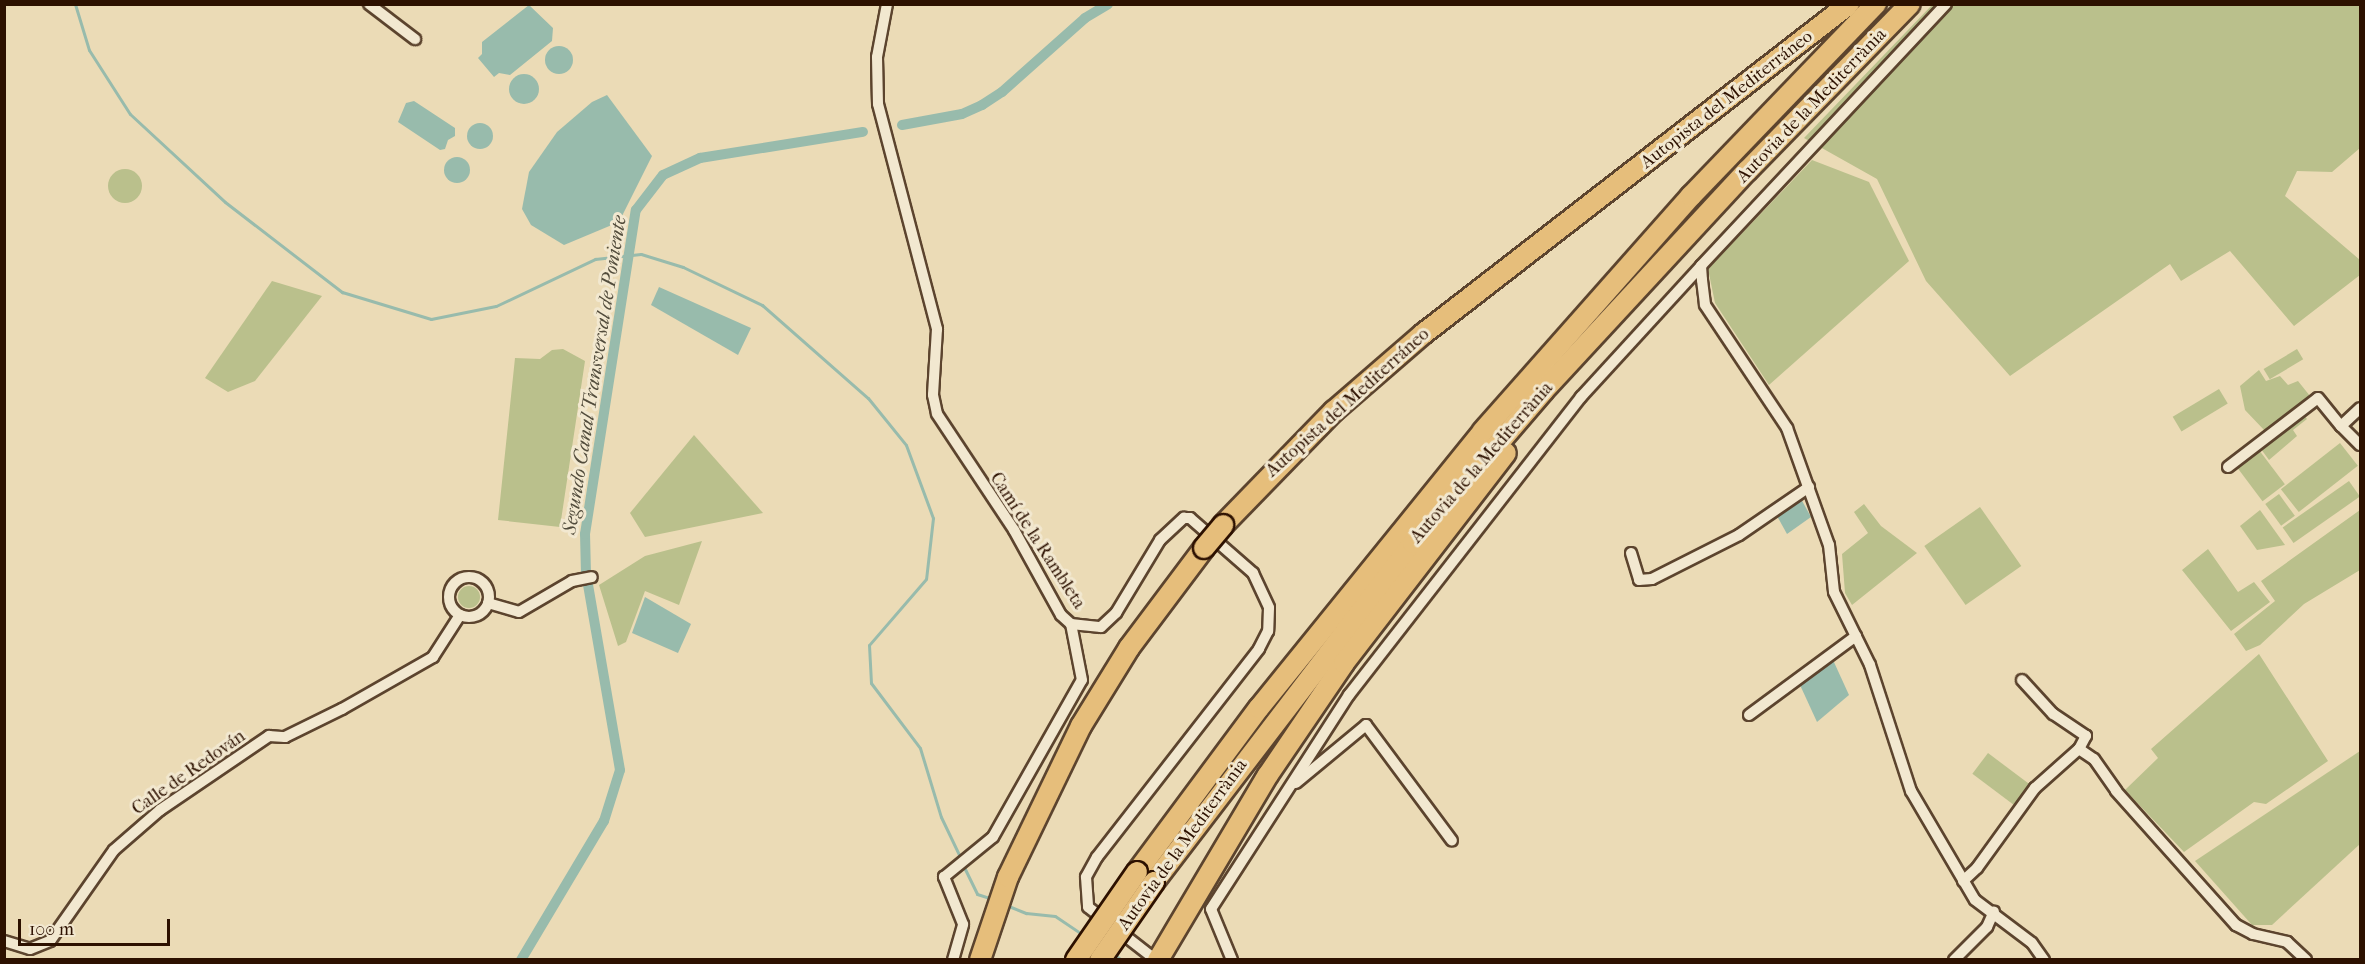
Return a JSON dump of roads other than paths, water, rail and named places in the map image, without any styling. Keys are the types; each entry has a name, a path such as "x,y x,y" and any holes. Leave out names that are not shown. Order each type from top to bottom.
{"highway":[{"name":"Autopista del Mediterráneo","path":"980,960 1008,877 1081,726 1129,648 1223,525 1334,411 1423,334 1849,4"},
{"name":"Autovia de la Mediterrània","path":"1076,960 1137,872 1266,699 1483,431 1691,196 1876,4"},
{"name":"Autovia de la Mediterrània","path":"1100,960 1154,882 1413,543 1544,390 1623,308 1747,171 1910,4"},
{"path":"1157,960 1269,775 1344,663 1623,308"}],"street":[{"path":"369,4 415,39"},
{"name":"Camí de la Rambleta","path":"887,4 878,57 878,104 938,330 933,395 937,414 1014,530 1061,615 1071,624 1101,627 1116,613 1160,540 1184,518 1190,518 1253,573 1269,608 1268,631 1259,650 1097,857 1086,877 1088,907 1157,960"},
{"path":"1232,960 1211,909 1349,695 1581,397 1946,4"},
{"path":"1701,266 1705,305 1786,428 1829,545 1834,592 1869,665 1911,791 1975,900 1994,911 2032,943 2044,960"},
{"path":"2228,467 2318,398 2341,426 2361,445"},
{"path":"2341,426 2361,408"},
{"path":"1631,553 1639,580 1652,579 1739,535 1809,487"},
{"path":"460,579 479,581 487,591 488,603 473,617 460,615 449,597 460,579"},
{"path":"488,603 519,612 586,579"},
{"name":"Calle de Redován","path":"4,941 30,949 50,941 114,850 160,810 269,736 285,737 342,709 378,686 433,657 460,615"},
{"path":"953,960 963,924 944,877 993,837 1082,680 1071,624"},
{"path":"1749,715 1856,636"},
{"path":"1963,881 1989,853 2035,788 2079,748 2084,733 2053,714 2022,680"},
{"path":"1288,789 1366,725 1452,841"},
{"path":"2079,748 2094,759 2116,791 2236,925 2253,934 2288,942 2306,960"},
{"path":"1954,960 1987,927 1994,911"}],"waterway":[{"path":"75,4 89,50 130,114 225,202 342,292 431,319 496,306 595,259 641,254 683,267 762,305 868,398 906,445 933,518 926,579 869,645 871,683 920,748 941,817 961,859"},
{"path":"902,125 962,114 982,105 1002,92 1085,18 1108,4"},
{"name":"Segundo Canal Transversal de Poniente","path":"521,960 604,821 620,770 586,574 585,534 636,210 663,175 700,158 863,132"},
{"path":"963,865 977,894 992,899"},
{"path":"1006,905 1026,913 1055,916 1085,936"},
{"path":"1113,954 1122,960"}]}
